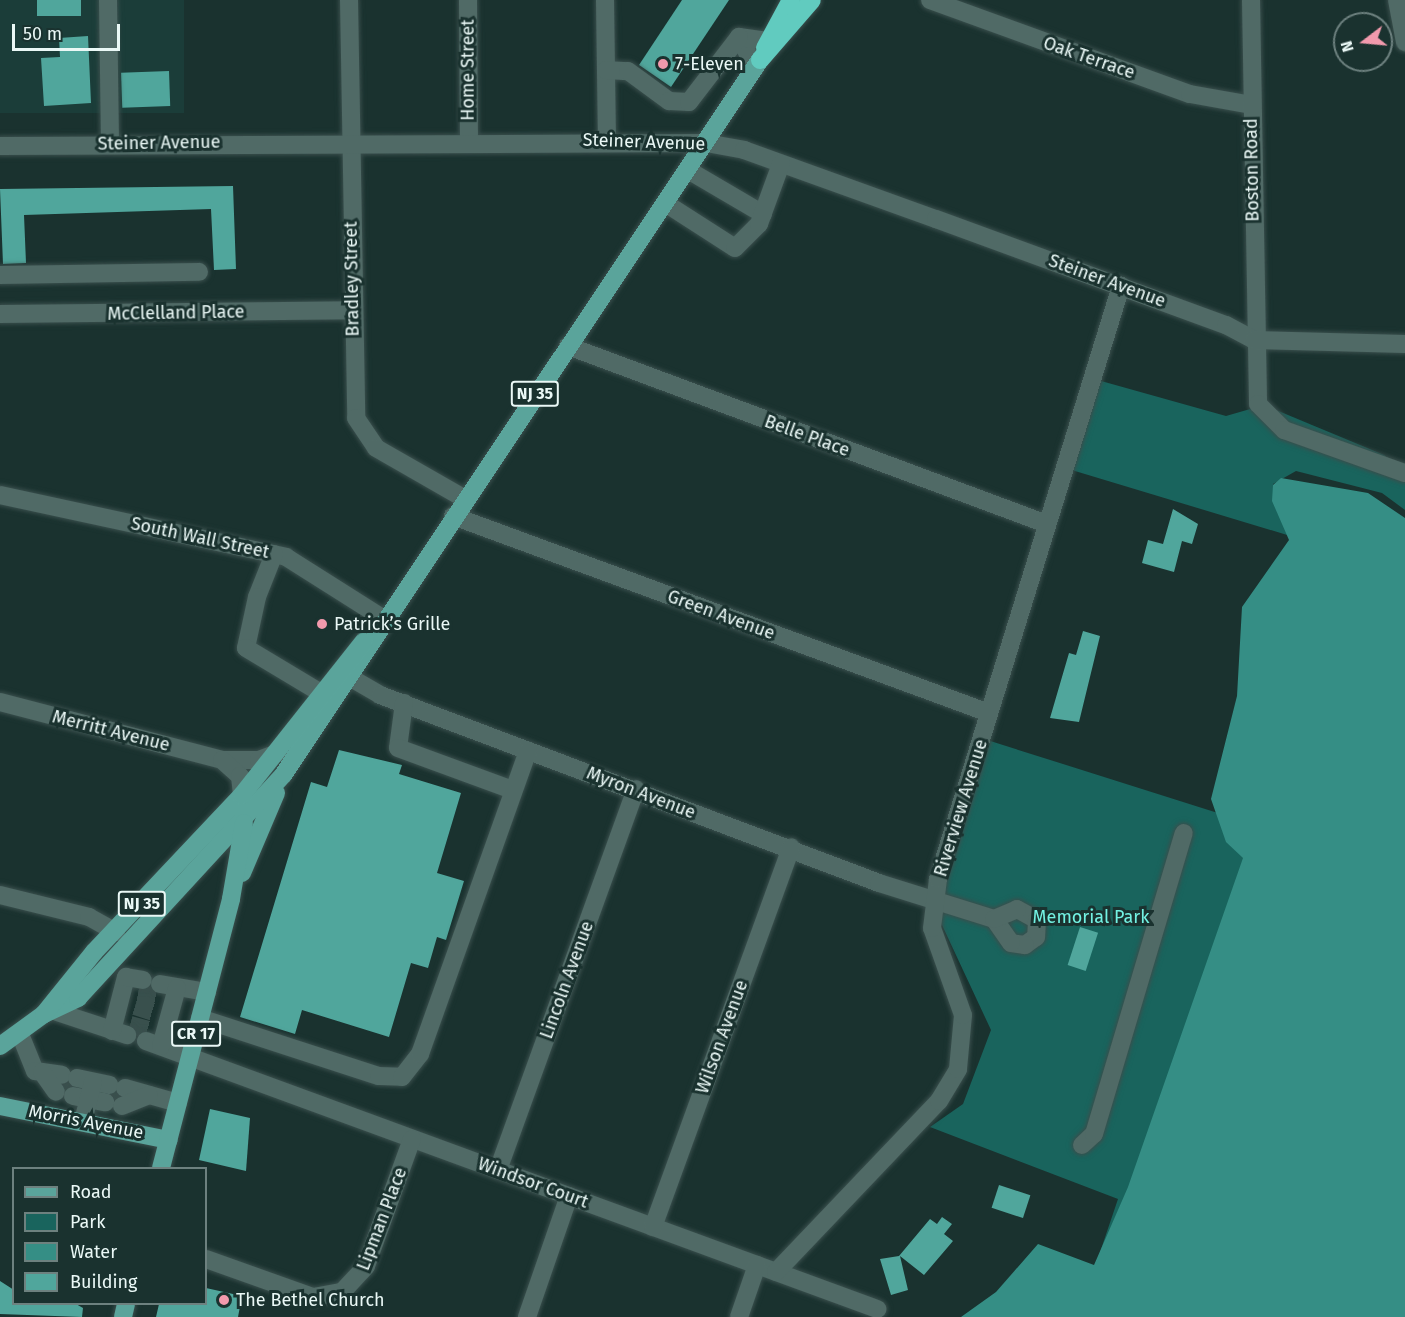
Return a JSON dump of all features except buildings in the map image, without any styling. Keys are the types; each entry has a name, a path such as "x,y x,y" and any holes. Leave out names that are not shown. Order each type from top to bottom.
{"highway":[{"name":"NJ 35","path":"758,64 791,0"},
{"name":"NJ 35","path":"758,64 812,0"}],"main road":[{"name":"NJ 35","path":"0,1046 50,1013 114,962 245,821 284,774 351,678 384,619 758,64"},
{"name":"NJ 35","path":"50,1013 116,932 280,752 321,693 384,619"},
{"name":"CR 17","path":"161,1167 231,899 245,821 280,752"},
{"name":"CR 17","path":"231,899 284,774"},
{"name":"Morris Avenue","path":"1,1104 169,1140"}],"street":[{"path":"108,0 110,144"},
{"name":"Bradley Street","path":"349,0 353,403 363,433 398,464 465,499"},
{"name":"Home Street","path":"468,0 469,141"},
{"path":"605,0 607,140"},
{"name":"Boston Road","path":"1251,0 1255,393 1268,419 1405,473"},
{"path":"1397,0 1400,36 1405,42"},
{"name":"Oak Terrace","path":"934,1 1190,94 1251,105"},
{"path":"606,70 628,71 669,101 688,102 739,38"},
{"path":"739,38 768,41"},
{"path":"739,38 758,64"},
{"name":"Steiner Avenue","path":"0,146 607,140 706,143 781,164 1121,286 1254,340 1274,344 1405,344"},
{"path":"665,203 730,247 744,243 763,214 781,164"},
{"path":"688,170 763,214"},
{"path":"0,275 199,272"},
{"name":"Riverview Avenue","path":"776,1272 939,1101 958,1069 963,1015 936,949 932,928 935,901 989,713 1121,286"},
{"name":"McClelland Place","path":"0,314 352,310"},
{"name":"Belle Place","path":"568,346 1047,524"},
{"name":"South Wall Street","path":"0,495 274,554 307,566 384,619"},
{"name":"Green Avenue","path":"453,516 989,713"},
{"path":"274,554 257,597 246,648 321,693"},
{"name":"Myron Avenue","path":"351,678 404,704 528,751 935,901 994,919"},
{"name":"Merritt Avenue","path":"0,702 222,760 259,760 280,752"},
{"path":"404,704 398,748 513,790"},
{"path":"200,1018 379,1076 402,1077 420,1054 528,751"},
{"path":"222,760 240,776 242,795"},
{"name":"Lincoln Avenue","path":"498,1170 636,789"},
{"path":"1082,1145 1094,1134 1184,833"},
{"name":"Wilson Avenue","path":"653,1227 791,847"},
{"path":"0,895 89,917 116,932"},
{"path":"114,962 150,1006"},
{"path":"50,1013 121,1028 150,1006 207,992"},
{"name":"Windsor Court","path":"150,1006 190,1058 877,1309"},
{"path":"20,1034 35,1071 92,1090 178,1103"},
{"path":"83,1121 92,1090"},
{"name":"Lipman Place","path":"207,1259 313,1297 342,1292 366,1266 412,1139"},
{"path":"527,1317 569,1196"},
{"path":"739,1317 757,1265"}],"shaded area":[{"path":"0,0 184,0 184,113 0,113"}],"green space":[{"path":"1094,379 1226,416 1264,405 1384,455 1405,470 1405,510 1382,493 1296,471 1273,484 1278,514 1297,538 1065,468"},
{"name":"Memorial Park","path":"984,739 1221,814 1257,858 1146,1191 1097,1261 1118,1199 930,1127 963,1104 991,1030 934,908"}],"water":[{"path":"1281,478 1368,493 1405,518 1405,1317 961,1317 996,1292 1038,1244 1094,1265 1128,1187 1243,858 1226,842 1211,799 1237,696 1242,607 1289,540 1272,501 1273,485"}],"tunnel":[{"path":"138,993 158,997"},
{"path":"135,1006 154,1012"},
{"path":"130,1025 149,1030"},
{"path":"59,1084 75,1086"},
{"path":"107,1093 123,1096"}],"place":[{"name":"7-Eleven","path":"663,64"},
{"name":"Patrick’s Grille","path":"322,624"},
{"name":"The Bethel Church","path":"224,1300"}]}
